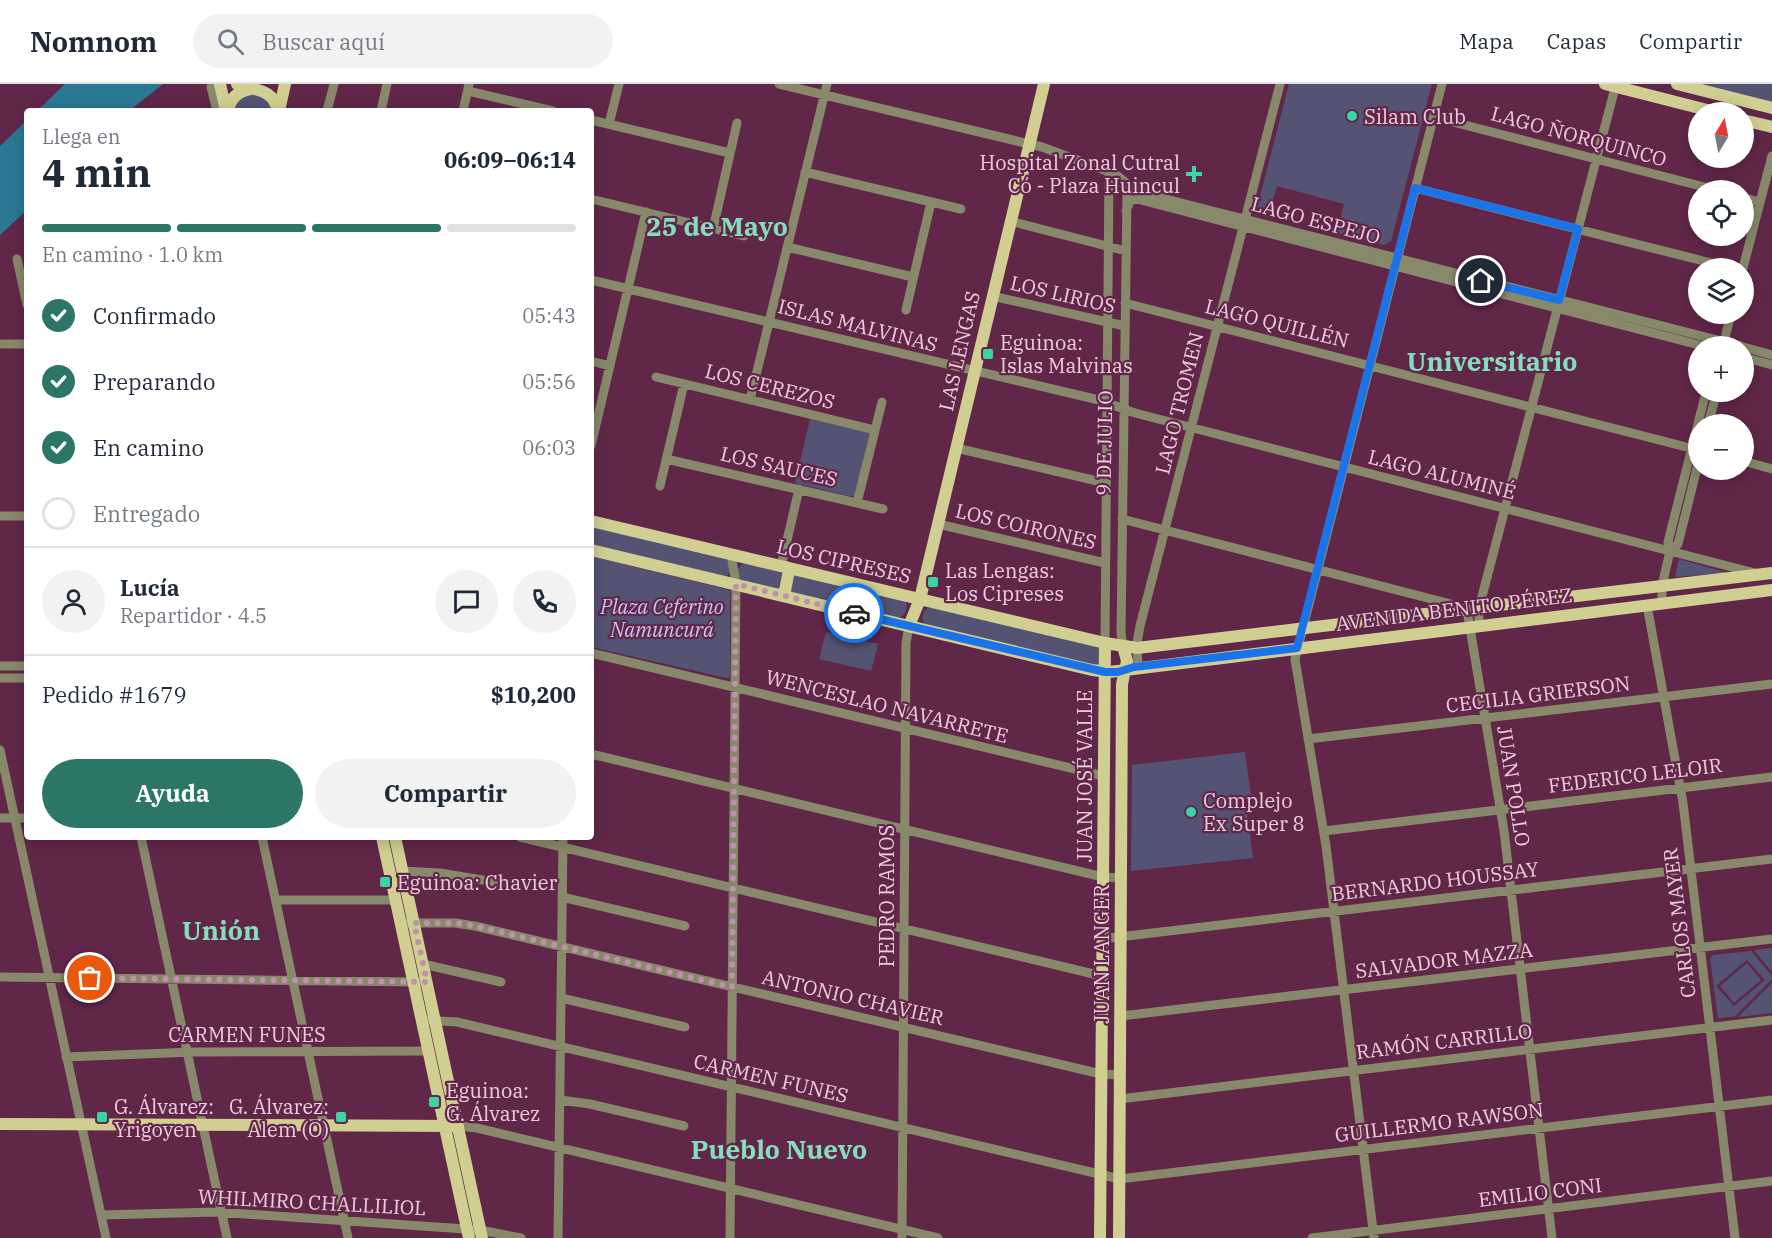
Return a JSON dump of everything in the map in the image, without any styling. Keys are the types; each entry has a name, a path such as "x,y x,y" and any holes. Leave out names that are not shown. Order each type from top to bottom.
{"main road":[{"path":"237,84 266,92 277,108"},
{"path":"228,108 236,95 272,84"},
{"path":"280,108 285,84"},
{"name":"LAS LENGAS","path":"909,626 920,599 1044,84"},
{"path":"1677,84 1772,108"},
{"path":"1612,85 1688,105"},
{"path":"216,86 226,108"},
{"path":"1754,123 1772,127"},
{"name":"LOS CIPRESES","path":"594,522 1123,646"},
{"path":"594,551 1105,672"},
{"path":"780,595 786,589 789,572 783,566"},
{"name":"AVENIDA BENITO PÉREZ","path":"1123,646 1137,648 1302,630 1766,574"},
{"name":"AVENIDA BENITO PÉREZ","path":"1105,672 1772,590"},
{"name":"JUAN JOSÉ VALLE","path":"1100,1238 1110,1177 1101,1074 1105,643"},
{"name":"9 DE JULIO","path":"1123,646 1126,657 1124,670"},
{"name":"JUAN LANGER","path":"1119,1238 1110,1177 1120,1099 1122,684 1124,670"},
{"path":"383,840 396,900 423,964 427,982 429,1052 452,1126"},
{"path":"396,840 402,871 414,982 429,1020 475,1234"},
{"path":"0,1124 452,1126"}],"street":[{"path":"328,108 334,84"},
{"path":"382,108 387,84"},
{"path":"609,124 619,84"},
{"name":"LAGO ESPEJO","path":"779,84 1029,144 1109,171 1146,194 1244,223 1688,336"},
{"path":"750,400 827,84"},
{"name":"LAGO TROMEN","path":"1138,667 1137,648 1140,626 1280,84"},
{"path":"1373,1234 1324,831 1295,663 1317,569 1442,84"},
{"name":"JUAN POLLO","path":"1552,1238 1511,890 1485,718 1473,609 1505,509 1596,159 1612,85"},
{"path":"216,86 217,108"},
{"path":"464,108 469,87 540,108"},
{"name":"LAGO ÑORQUINCO","path":"1434,117 1688,183"},
{"path":"594,121 730,153"},
{"path":"712,229 737,123"},
{"path":"1746,258 1772,156"},
{"name":"JUAN JOSÉ VALLE","path":"1105,643 1106,483 1116,406 1107,322 1109,171"},
{"path":"805,172 961,209"},
{"name":"9 DE JULIO","path":"1123,646 1121,622 1122,519 1116,406 1125,326 1126,191 1124,179"},
{"path":"1415,188 1692,258"},
{"name":"LAGO ESPEJO","path":"1126,211 1130,201 1137,199 1244,223"},
{"path":"594,200 744,236"},
{"path":"1754,201 1760,202"},
{"path":"906,310 931,202"},
{"path":"594,430 646,212"},
{"path":"1010,221 1126,251"},
{"path":"787,247 913,277"},
{"path":"17,259 24,291"},
{"name":"ISLAS MALVINAS","path":"594,281 1116,406"},
{"name":"LOS LIRIOS","path":"992,296 1125,326"},
{"name":"LAGO QUILLÉN","path":"1125,303 1688,447"},
{"name":"LAGO ESPEJO","path":"1558,304 1688,342"},
{"path":"0,344 24,344"},
{"name":"LAGO ESPEJO","path":"1754,350 1772,355"},
{"path":"1754,360 1772,364"},
{"path":"594,362 610,366"},
{"name":"LOS CEREZOS","path":"656,377 875,430"},
{"path":"660,486 684,384"},
{"path":"857,503 882,402"},
{"name":"LAGO ALUMINÉ","path":"1116,406 1191,428 1766,574"},
{"path":"956,448 1106,483"},
{"name":"LOS SAUCES","path":"666,459 883,509"},
{"path":"1754,464 1772,469"},
{"path":"1662,603 1662,586 1670,551 1668,542 1688,473"},
{"path":"1670,551 1677,544 1694,480"},
{"path":"783,566 799,489"},
{"path":"0,516 24,516"},
{"path":"1122,519 1473,609"},
{"name":"LOS COIRONES","path":"938,524 1106,563"},
{"path":"730,554 736,584 730,1238"},
{"name":"CARLOS MAYER","path":"1647,605 1680,788 1735,1238"},
{"path":"1121,622 1128,629 1136,630 1140,626"},
{"name":"PEDRO RAMOS","path":"902,1234 906,640 909,626"},
{"name":"WENCESLAO NAVARRETE","path":"594,654 1104,777"},
{"path":"0,666 24,666"},
{"path":"0,678 24,678"},
{"name":"CECILIA GRIERSON","path":"1308,740 1772,684"},
{"path":"0,750 106,1238"},
{"path":"594,755 1103,877 1121,878"},
{"name":"FEDERICO LELOIR","path":"1324,831 1772,777"},
{"path":"0,818 24,818"},
{"path":"142,840 227,1238"},
{"path":"263,840 348,1238"},
{"path":"533,840 1102,976"},
{"path":"558,1238 563,840"},
{"name":"BERNARDO HOUSSAY","path":"1102,939 1772,859"},
{"path":"402,871 440,873 513,885"},
{"path":"562,897 686,926"},
{"path":"276,900 396,900"},
{"name":"ANTONIO CHAVIER","path":"407,923 462,924 1101,1074 1120,1076"},
{"name":"SALVADOR MAZZA","path":"1120,1016 1772,939"},
{"path":"423,964 501,982"},
{"path":"0,977 427,982"},
{"path":"561,998 685,1027"},
{"name":"CARMEN FUNES","path":"429,1020 453,1021 1110,1177"},
{"name":"RAMÓN CARRILLO","path":"1120,1099 1772,1020"},
{"name":"CARMEN FUNES","path":"66,1057 186,1052 429,1052"},
{"path":"560,1100 590,1104 684,1126"},
{"name":"GUILLERMO RAWSON","path":"1110,1177 1363,1150 1772,1100"},
{"path":"452,1126 477,1128 730,1189 902,1234 938,1238"},
{"name":"EMILIO CONI","path":"1312,1238 1373,1234 1772,1181"},
{"name":"WHILMIRO CHALLILIOL","path":"100,1215 221,1213 344,1220 521,1238"}],"green space":[{"path":"1289,84 1432,84 1391,241 1384,245 1337,233 1344,204 1277,186 1268,217 1261,215 1257,208"},
{"path":"1692,84 1772,84 1772,104"},
{"path":"246,93 266,97 272,108 232,108"},
{"path":"810,419 869,434 854,496 795,483"},
{"path":"594,527 727,558 729,571 724,577 594,547"},
{"name":"Plaza Ceferino Namuncurá","path":"594,557 730,590 730,677 594,648"},
{"path":"1679,559 1728,573 1675,577"},
{"path":"743,563 784,572 781,590 742,582 738,579 737,570"},
{"path":"792,573 905,601 906,610 899,618 787,593"},
{"path":"930,607 1099,647 1100,664 1097,666 925,624 923,614"},
{"path":"826,632 878,644 871,671 819,659"},
{"name":"Complejo Ex Super 8","path":"1245,752 1253,811 1247,813 1253,858 1131,871 1132,765"},
{"path":"1772,948 1772,972 1754,950"},
{"path":"1751,951 1772,976 1772,979 1734,1017 1718,1018 1710,958 1713,955","holes":["1747,960 1765,980 1734,1006 1716,986"]},
{"path":"1747,963 1761,980 1734,1003 1720,986"},
{"path":"1772,983 1772,1013 1738,1017"}],"water":[{"path":"65,84 163,84 133,108 40,108"},
{"path":"24,123 24,213 0,235 0,146"}],"way so far":[{"path":"90,978 427,982 414,923 449,923 475,926 732,987 736,584 854,613"}],"place":[{"name":"Silam Club","path":"1352,116"},
{"name":"Hospital Zonal Cutral Có - Plaza Huincul","path":"1194,174"},
{"name":"Eguinoa: Islas Malvinas","path":"988,354"},
{"name":"Las Lengas: Los Cipreses","path":"933,582"},
{"name":"Complejo Ex Super 8","path":"1191,812"},
{"name":"Eguinoa: Chavier","path":"385,882"},
{"name":"Eguinoa: G. Álvarez","path":"434,1102"},
{"name":"G. Álvarez: Yrigoyen","path":"102,1117"},
{"name":"G. Álvarez: Alem (O)","path":"341,1117"}],"district":[{"name":"25 de Mayo","path":"717,226"},
{"name":"Universitario","path":"1492,361"},
{"name":"Unión","path":"221,930"},
{"name":"Pueblo Nuevo","path":"779,1149"}],"route":[{"path":"854,613 1105,672 1297,648 1415,188 1578,229 1559,300 1481,281"}]}
